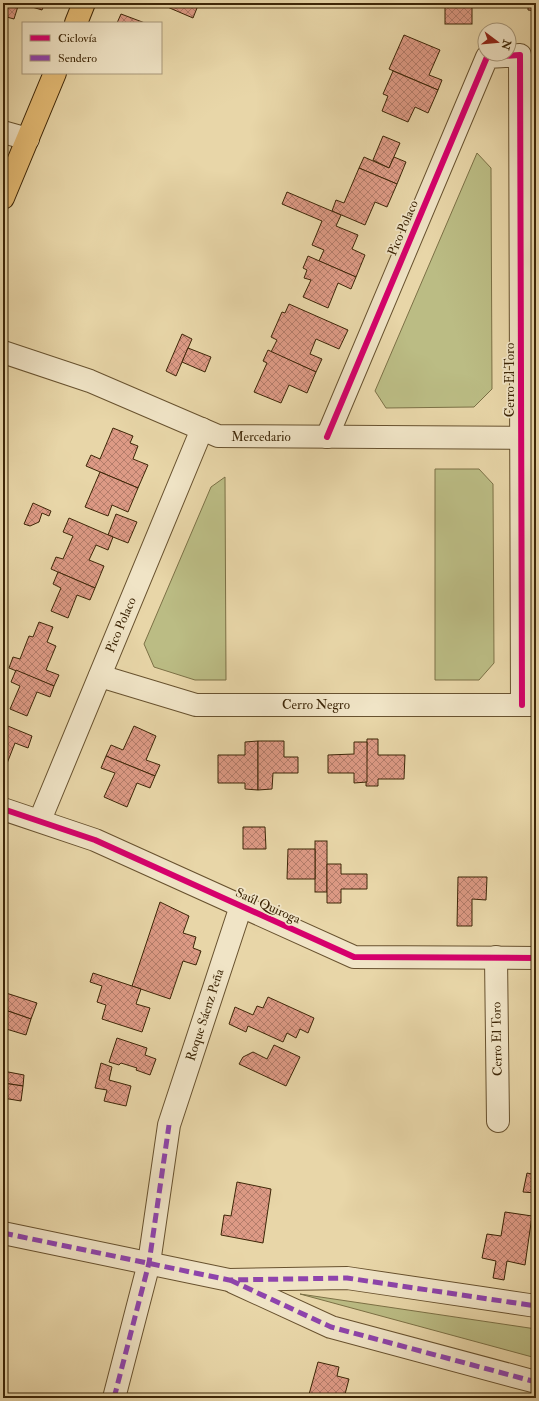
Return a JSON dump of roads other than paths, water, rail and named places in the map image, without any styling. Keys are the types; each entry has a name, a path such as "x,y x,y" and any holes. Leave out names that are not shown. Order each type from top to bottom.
{"main road":[{"path":"76,22 84,3"},
{"path":"3,198 55,74"}],"street":[{"name":"Pico Polaco","path":"327,437 487,57 520,55"},
{"name":"Cerro El Toro","path":"520,55 529,438 529,705"},
{"path":"3,132 28,139"},
{"name":"Mercedario","path":"3,352 90,381 218,436 529,438"},
{"name":"Pico Polaco","path":"40,820 202,430"},
{"name":"Cerro Negro","path":"100,676 196,705 529,705"},
{"name":"Saúl Quiroga","path":"3,809 40,820 95,840 354,957 536,958"},
{"name":"Roque Sáenz Peña","path":"114,1398 149,1263 170,1125 242,906"},
{"name":"Cerro El Toro","path":"496,958 498,1122"},
{"path":"3,1233 229,1280 332,1327 536,1382"},
{"path":"229,1280 347,1278 536,1306"}]}
